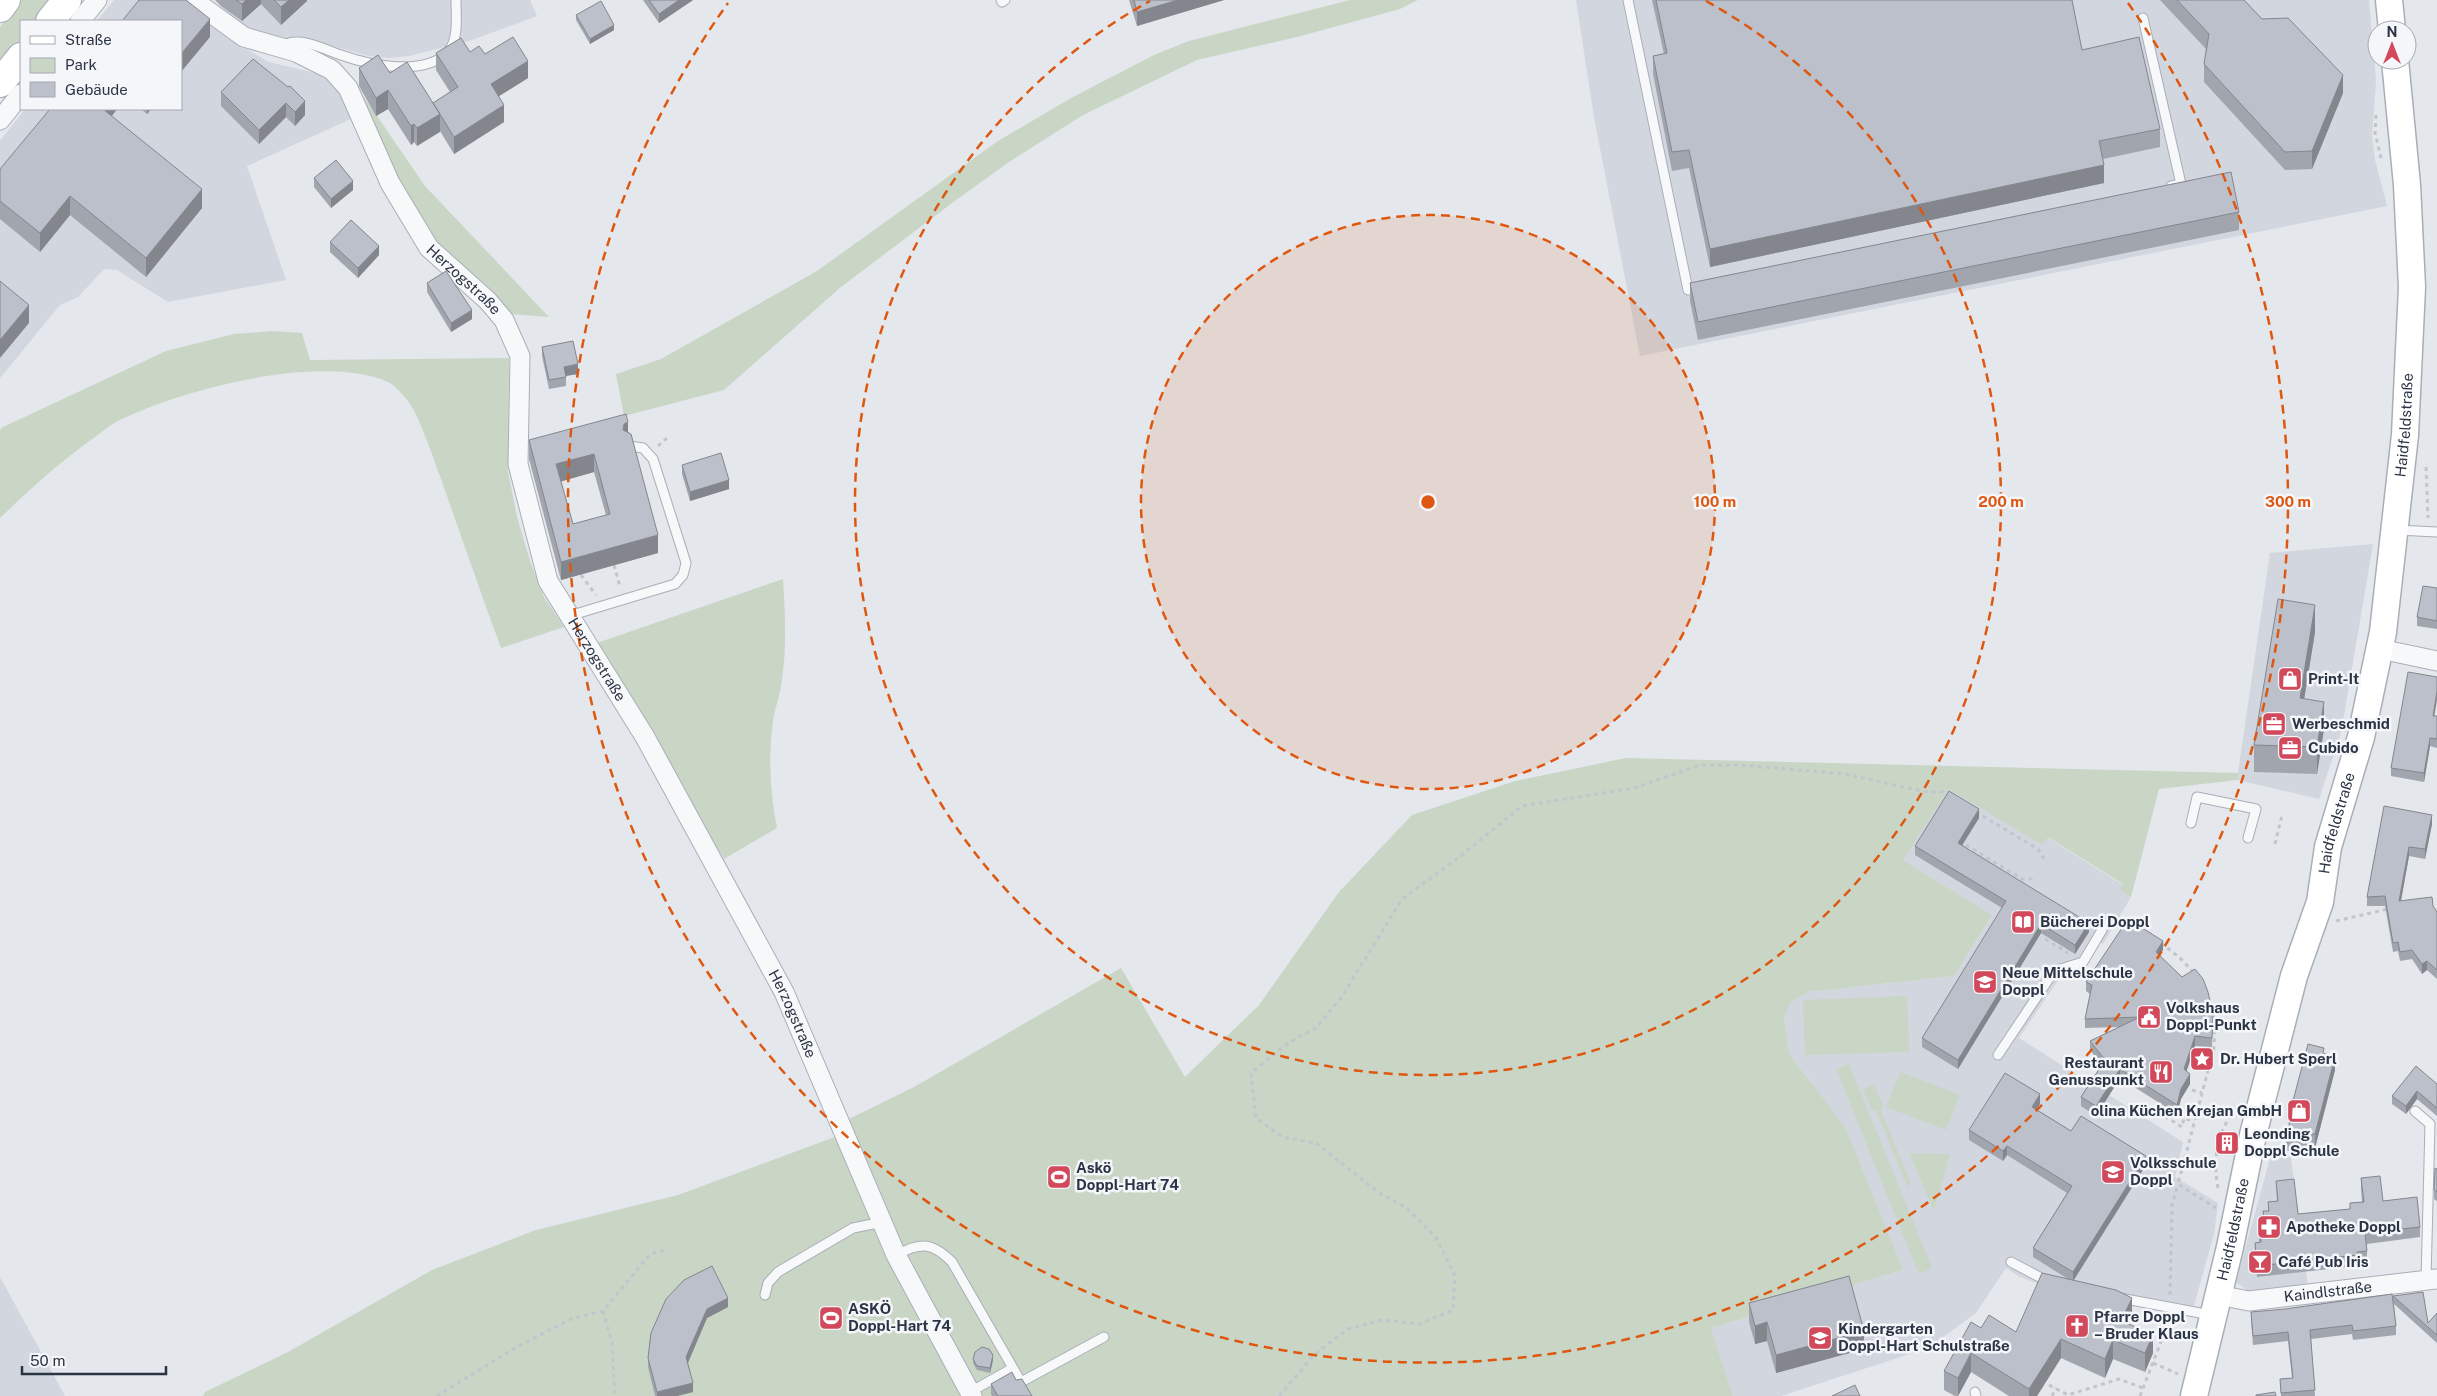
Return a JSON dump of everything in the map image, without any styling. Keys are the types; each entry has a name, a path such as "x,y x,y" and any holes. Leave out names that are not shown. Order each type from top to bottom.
{"main road":[{"path":"0,8 6,0"},
{"path":"51,20 67,0"},
{"path":"0,83 20,58"}],"street":[{"path":"81,20 97,0"},
{"name":"Herzogstraße","path":"193,0 244,37 280,46 332,70 341,79 348,88 390,183 429,248 488,300 504,320 520,356 518,464 548,581 645,737 780,984 896,1255 971,1394"},
{"path":"2390,0 2391,20"},
{"name":"Haidfeldstraße","path":"2184,1384 2216,1305 2253,1135 2294,976 2320,902 2332,829 2361,737 2380,649 2395,530 2406,416 2412,288 2407,185 2396,70"},
{"path":"0,120 20,95"},
{"path":"2380,649 2437,661"},
{"name":"Kaindlstraße","path":"2216,1305 2431,1279"}],"lane":[{"path":"280,46 291,42 301,43 374,64 413,66 425,64 437,59 448,51 456,27 456,0"},
{"path":"1001,0 1002,2 1005,0"},
{"path":"1628,0 1688,290 1707,286"},
{"path":"2143,18 2181,184 2162,188"},
{"path":"569,616 675,584 683,575 686,563 653,459 643,448 629,446"},
{"path":"2395,530 2433,532"},
{"path":"2191,824 2197,797 2256,809 2248,838"},
{"path":"1998,1055 2054,971 2083,962 2102,930 2103,923"},
{"path":"2415,1111 2430,1124 2431,1279"},
{"path":"765,1295 768,1283 778,1272 853,1228 883,1222"},
{"path":"896,1255 919,1245 940,1250 952,1262 1021,1382 1104,1336"},
{"path":"2011,1262 2048,1282 2057,1284"},
{"path":"2110,1296 2216,1305"},
{"path":"971,1394 1013,1368"}],"path":[{"path":"2376,114 2375,133 2382,165"},
{"path":"2426,463 2433,532"},
{"path":"614,565 623,600"},
{"path":"581,575 604,606"},
{"path":"1279,1396 1316,1354 1348,1329 1382,1320 1419,1324 1453,1310 1455,1276 1437,1239 1408,1209 1378,1192 1316,1143 1282,1137 1256,1118 1251,1073 1288,1043 1316,1028 1341,998 1402,899 1458,858 1522,806 1634,788 1700,765 1741,765 1845,774 1926,792 1944,792 1953,797"},
{"path":"1970,808 2038,849 2044,860"},
{"path":"2275,844 2282,815"},
{"path":"1966,846 2022,879 2033,879"},
{"path":"2425,902 2437,900"},
{"path":"2333,922 2390,909"},
{"path":"2113,915 2135,927"},
{"path":"2045,939 2083,962"},
{"path":"2157,940 2180,958 2200,982"},
{"path":"2208,996 2215,1022 2216,1040 2178,1184 2222,1212 2220,1203"},
{"path":"2192,1090 2202,1093"},
{"path":"2219,1194 2214,1166 2216,1152 2229,1117 2239,1102"},
{"path":"2158,1112 2182,1127 2184,1118 2194,1122"},
{"path":"437,1396 512,1349 571,1319 602,1311 650,1254 668,1249"},
{"path":"602,1311 612,1343 615,1396"},
{"path":"2153,1363 2184,1384"},
{"path":"2183,1366 2184,1384"},
{"path":"2049,1385 2068,1395 2119,1379 2143,1388"},
{"path":"2052,1396 2056,1388"}],"shaded area":[{"path":"114,0 180,0 233,41 269,62 336,78 353,118 247,166 286,280 168,302 117,270 104,269 78,297 60,305 0,378 0,141 24,110 182,110 182,20 98,20"},
{"path":"215,0 530,0 537,16 469,41 409,56 389,58 369,56 299,37 279,40 238,25"},
{"path":"1576,0 2369,0 2371,20 2367,20 2367,70 2375,70 2376,81 2372,136 2375,160 2387,206 1640,356 1594,117"},
{"path":"2373,544 2341,733 2319,799 2237,780 2270,553"},
{"path":"1949,788 2042,845 2047,837 2123,885 2120,890 2131,897 2103,944 2094,939 2075,969 2063,973 2019,1038 2183,1142 2175,1177 2218,1203 2214,1234 2191,1316 2062,1292 2020,1277 2006,1268 1976,1313 1928,1348 1781,1396 1733,1396 1711,1328 1903,1270 1811,1082 1789,1053 1784,1018 1790,1003 1809,992 1954,976 1992,915 1903,860"},
{"path":"2290,1151 2308,1286 2249,1292 2236,1282 2271,1155"},
{"path":"0,1277 65,1396 0,1396"}],"green space":[{"path":"20,0 55,0 39,20 20,20 20,43 0,68 0,27"},
{"path":"1350,0 1418,0 1400,9 1297,37 1197,60 1083,115 1012,160 841,287 724,390 624,416 616,374 661,359 817,271 998,141 1071,98 1154,55 1189,41"},
{"path":"357,87 425,186 549,317 510,314 489,288 447,255 429,234 393,174"},
{"path":"273,331 302,333 310,360 509,358 508,471 517,517 531,564 544,597 564,627 501,648 434,459 416,415 407,400 393,385 360,374 327,371 252,378 179,397 147,408 113,424 82,446 0,518 0,430 3,427 166,351 234,334"},
{"path":"783,579 785,654 773,721 770,761 771,788 777,828 724,859 594,644"},
{"path":"1626,758 2238,773 2237,780 2159,789 2131,897 2120,890 2123,884 2048,837 2042,845 1949,789 1903,860 1992,915 1954,976 1809,992 1790,1003 1784,1018 1789,1053 1846,1129 1903,1270 1711,1328 1733,1396 979,1396 902,1253 847,1120 914,1087 1121,968 1185,1077 1259,1005 1339,892 1412,815 1515,781"},
{"path":"1907,996 1909,1052 1805,1055 1803,1000"},
{"path":"1849,1064 1932,1268 1919,1274 1836,1069"},
{"path":"1900,1072 1960,1095 1946,1130 1886,1107"},
{"path":"1874,1085 1883,1106 1880,1108 1911,1184 1907,1186 1876,1110 1872,1111 1863,1089"},
{"path":"840,1135 965,1396 203,1396 205,1392 288,1352 432,1270 536,1230 678,1195"},
{"path":"1909,1153 1950,1154 1934,1211"}],"building":[{"path":"139,0 186,0 210,19 182,53 182,20 123,20"},
{"path":"236,0 246,0 242,4"},
{"path":"274,0 289,0 281,7"},
{"path":"649,0 679,0 659,14"},
{"path":"1134,0 1178,0 1137,12"},
{"path":"1656,0 2072,0 2082,50 2139,37 2160,129 2099,141 2104,165 1710,249 1689,150 1672,152 1653,56 1667,53"},
{"path":"2177,0 2244,0 2262,19 2288,18 2343,75 2312,151 2285,152 2204,64 2209,34"},
{"path":"601,1 614,25 590,39 576,15"},
{"path":"513,37 528,61 491,84 504,105 454,137 433,103 458,87 436,53 461,38 470,52 479,46 485,54"},
{"path":"378,55 390,73 407,62 440,114 417,128 414,124 411,126 388,90 376,98 359,68"},
{"path":"253,59 288,87 290,86 305,101 295,112 286,103 259,130 221,92"},
{"path":"49,110 104,110 202,189 146,258 70,196 40,233 0,201 0,169"},
{"path":"336,160 353,181 331,199 314,178"},
{"path":"2231,172 2239,212 1698,322 1690,283"},
{"path":"351,220 379,246 358,268 330,242"},
{"path":"446,271 472,310 451,323 427,283"},
{"path":"0,281 29,305 0,340"},
{"path":"573,341 578,364 564,367 566,377 549,380 542,347"},
{"path":"626,414 628,422 624,424 623,430 631,434 658,535 561,562 529,440","holes":["594,454 610,514 573,524 556,464"]},
{"path":"721,453 729,480 690,492 682,465"},
{"path":"2423,586 2437,588 2437,621 2417,617"},
{"path":"2278,599 2315,605 2300,698 2324,702 2317,747 2254,745"},
{"path":"2408,672 2437,677 2433,716 2437,716 2437,739 2430,738 2424,773 2391,768"},
{"path":"1949,791 1979,809 1958,843 2089,923 2075,945 2041,924 1958,1060 1922,1038 2006,901 1915,846"},
{"path":"2384,806 2432,815 2425,849 2409,847 2399,901 2432,897 2433,906 2437,912 2437,970 2427,961 2422,964 2412,950 2400,952 2398,942 2393,943 2385,896 2367,897"},
{"name":"Volkshaus Doppl-Punkt","path":"2128,919 2163,941 2156,952 2182,977 2195,969 2203,979 2208,992 2213,1014 2212,1038 2195,1036 2184,1069 2190,1074 2181,1089 2177,1105 2120,1069 2096,1106 2081,1097 2105,1060 2090,1041 2140,1017 2085,1019 2092,985 2086,982"},
{"path":"2308,1044 2324,1048 2323,1053 2335,1057 2315,1134 2286,1137 2291,1116 2289,1116"},
{"path":"2416,1066 2437,1084 2437,1108 2417,1091 2406,1106 2392,1096"},
{"path":"2005,1073 2040,1094 2032,1107 2071,1131 2081,1116 2146,1156 2073,1272 2033,1248 2072,1186 2007,1146 2003,1151 1969,1130"},
{"path":"2435,1168 2437,1169 2437,1192 2434,1190"},
{"path":"2380,1176 2383,1201 2417,1197 2420,1227 2365,1233 2367,1251 2357,1252 2357,1255 2257,1266 2255,1243 2261,1242 2259,1226 2265,1225 2263,1211 2269,1211 2268,1202 2278,1201 2276,1181 2294,1179 2298,1214 2350,1209 2350,1203 2364,1202 2361,1178"},
{"path":"712,1266 728,1298 707,1309 686,1357 693,1383 657,1392 648,1358 651,1333 666,1299 684,1280"},
{"path":"2042,1273 2116,1290 2132,1298 2121,1321 2153,1334 2145,1353 2113,1340 2105,1359 2061,1339 2029,1389 1971,1353 1958,1378 1944,1371 1971,1322 1981,1328 1989,1315 2016,1332"},
{"path":"1849,1276 1864,1331 1776,1355 1767,1322 1755,1326 1749,1303"},
{"path":"2423,1292 2428,1323 2437,1313 2437,1335 2393,1296"},
{"path":"2392,1294 2396,1326 2353,1331 2352,1325 2310,1330 2315,1390 2281,1393 2280,1379 2293,1378 2288,1332 2253,1336 2251,1312"},
{"path":"982,1347 989,1349 993,1355 990,1368 977,1366 973,1359 975,1352"},
{"path":"1012,1372 1016,1380 1022,1379 1032,1396 998,1396 991,1384"},
{"path":"1855,1385 1860,1396 1832,1396"},
{"path":"2275,1392 2276,1396 2256,1396 2256,1395"}],"place":[{"name":"Print-It","path":"2290,679"},
{"name":"Werbeschmid","path":"2274,724"},
{"name":"Cubido","path":"2290,748"},
{"name":"Bücherei Doppl","path":"2023,922"},
{"name":"Neue Mittelschule Doppl","path":"1985,982"},
{"name":"Volkshaus Doppl-Punkt","path":"2149,1017"},
{"name":"Dr. Hubert Sperl","path":"2202,1059"},
{"name":"Restaurant Genusspunkt","path":"2161,1072"},
{"name":"olina Küchen Krejan GmbH","path":"2299,1111"},
{"name":"Leonding Doppl Schule","path":"2227,1143"},
{"name":"Volksschule Doppl","path":"2113,1172"},
{"name":"Askö Doppl-Hart 74","path":"1059,1177"},
{"name":"Apotheke Doppl","path":"2269,1227"},
{"name":"Café Pub Iris","path":"2260,1262"},
{"name":"ASKÖ Doppl-Hart 74","path":"831,1318"},
{"name":"Pfarre Doppl – Bruder Klaus","path":"2077,1326"},
{"name":"Kindergarten Doppl-Hart Schulstraße","path":"1820,1338"}]}
